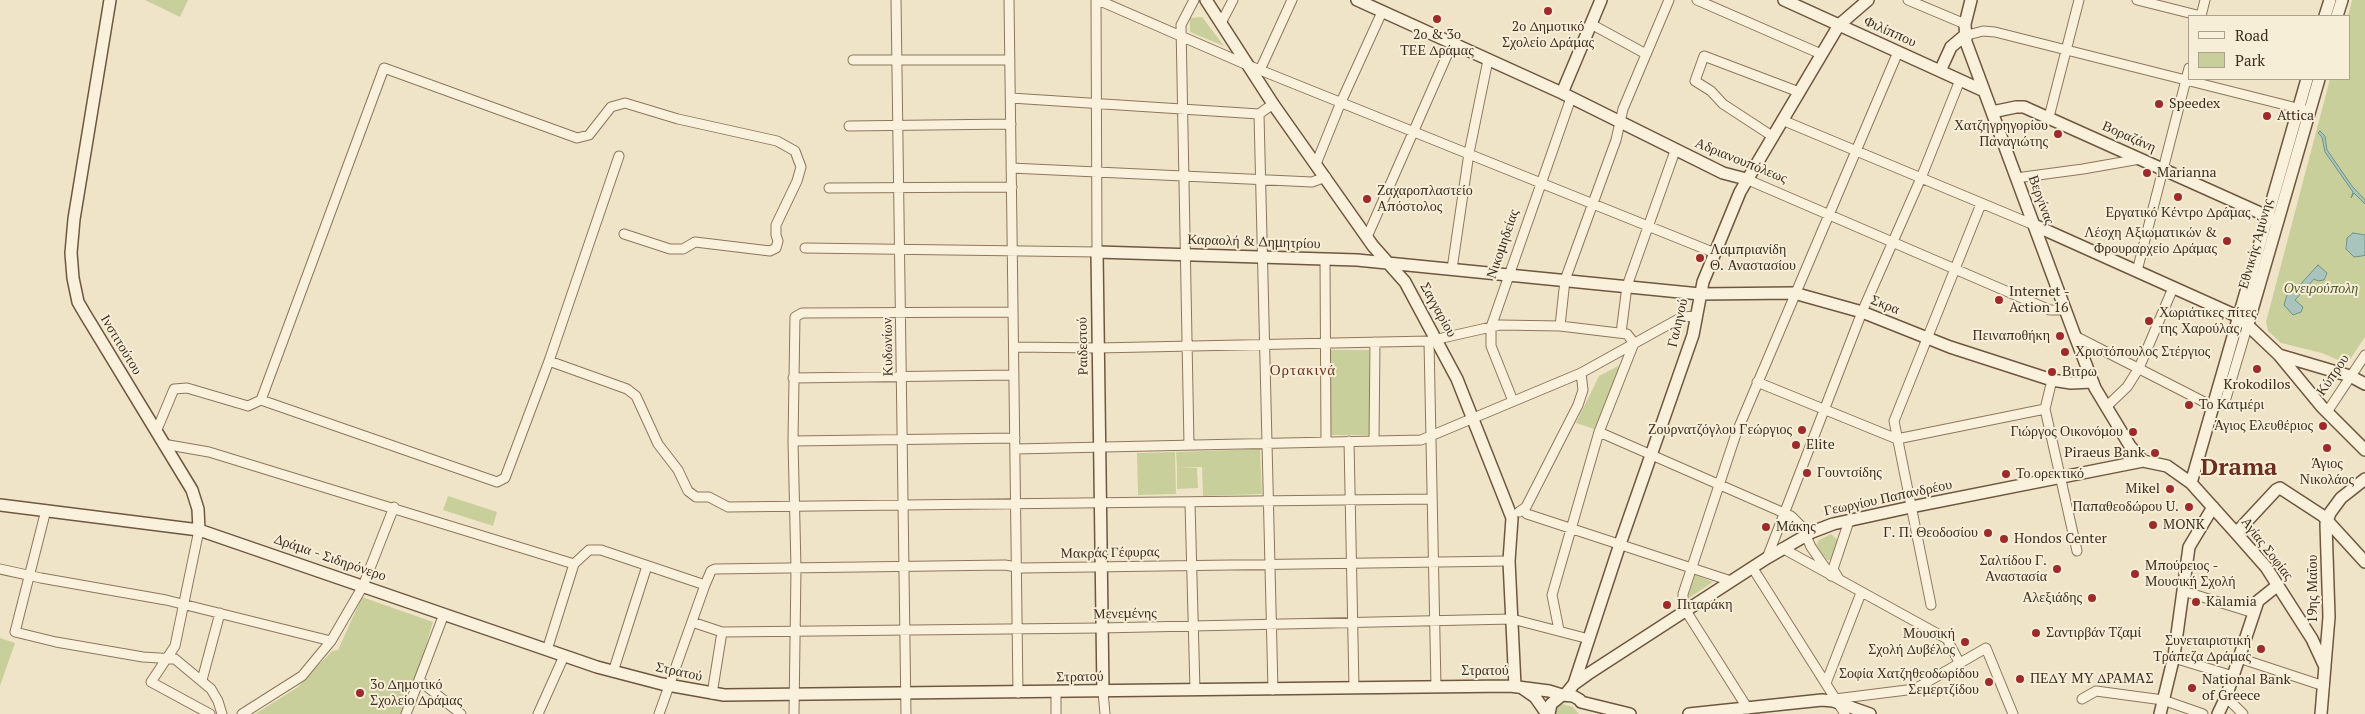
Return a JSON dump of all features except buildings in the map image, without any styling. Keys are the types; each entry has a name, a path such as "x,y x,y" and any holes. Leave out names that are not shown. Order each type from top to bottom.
{"street":[{"name":"Ινστιτούτου","path":"110,0 74,220 71,246 72,270 81,308 194,495 198,509 199,530 175,646 151,682 210,714"},
{"name":"Κυδωνίων","path":"896,0 906,714"},
{"path":"1010,0 1018,693"},
{"path":"1097,0 1260,70 1715,253"},
{"name":"Ραιδεστού","path":"1097,0 1096,172 1103,692"},
{"path":"1189,445 1181,37 1183,19 1194,0"},
{"name":"Σαγγαρίου","path":"1206,0 1273,104 1367,237 1407,285 1472,417 1511,515 1509,561 1518,687"},
{"path":"1222,23 1233,0"},
{"path":"1260,70 1292,0"},
{"name":"Αδριανουπόλεως","path":"1357,0 1566,95 1620,121 1675,151 1723,173 1746,179 2050,310 2065,310"},
{"name":"Νικομηδείας","path":"1513,401 1490,346 1490,327 1540,182 1566,95 1601,0"},
{"path":"1560,326 1565,280 1616,140 1623,109 1669,0"},
{"path":"1697,0 1821,54"},
{"name":"Φιλίππου","path":"1784,0 1984,91"},
{"name":"Γαληνού","path":"1574,684 1620,544 1693,335 1700,294 1746,179 1839,25 1868,0"},
{"path":"1908,0 1965,30 1990,31 2304,110"},
{"path":"1940,71 1949,49 1965,30 1971,0"},
{"path":"2049,117 2079,0"},
{"path":"2137,0 2197,15"},
{"path":"2201,15 2205,0"},
{"path":"2325,15 2330,0"},
{"path":"2337,15 2342,0"},
{"path":"1316,164 1341,102 1382,12"},
{"path":"1591,24 1646,54"},
{"name":"Βεργίνας","path":"1965,30 1984,91 2092,382 2130,446 2143,461"},
{"path":"1367,237 1452,44"},
{"path":"1748,709 1686,611 1682,598 1718,484 1757,382 1898,52"},
{"path":"1772,136 1723,104 1711,91 1695,81 1704,56 1799,92"},
{"path":"852,60 1010,60"},
{"path":"1452,269 1469,153 1488,60"},
{"path":"261,400 384,68 577,138 589,135 611,107 625,103 678,119 777,141 795,150 800,166 797,181 776,225 778,240 776,248 770,251 695,242 683,249 670,250 624,234"},
{"path":"2137,271 2188,72"},
{"path":"1768,558 1862,312 1921,178 1960,80"},
{"name":"Εθνικής Αμύνης","path":"2304,110 2307,80"},
{"name":"Εθνικής Αμύνης","path":"2191,483 2212,406 2243,321 2304,110 2319,80"},
{"path":"1011,98 1260,114 1273,104"},
{"name":"Βοραζάνη","path":"1992,112 2019,106 2049,117 2273,219"},
{"path":"1260,114 1273,690"},
{"path":"1782,120 2034,225 2243,321 2279,355 2327,412 2365,450"},
{"path":"850,126 1011,124"},
{"path":"1621,333 1627,286 1675,151"},
{"path":"156,432 174,389 187,388 248,406 261,400 497,482 505,478 548,362 619,156"},
{"path":"2016,178 2140,159"},
{"path":"1012,168 1314,182 1326,177"},
{"path":"829,188 1012,187"},
{"path":"1931,605 1896,439 1894,421 1981,204"},
{"name":"Καραολή & Δημητρίου","path":"806,248 1012,249 1325,259 1389,263 1700,294"},
{"path":"1325,259 1326,442"},
{"path":"2106,407 2127,387 2139,368 2173,288"},
{"name":"Σκρα","path":"1700,294 1794,293 1862,312 1928,339 2052,380 2071,383 2092,382"},
{"path":"794,714 796,568 793,378 794,320 797,314 1013,312"},
{"path":"1015,449 1421,440 1472,417 1581,373 1682,317 1697,316"},
{"path":"1014,347 1098,348 1433,340 1500,325 1560,326 1621,333 1631,337 1634,344 1599,432 1552,594 1559,630"},
{"path":"2074,336 2212,406"},
{"path":"1433,340 1429,436 1436,687"},
{"path":"1374,441 1375,342"},
{"path":"2279,355 2350,376 2365,384"},
{"name":"Κύπρου","path":"2327,412 2365,356"},
{"path":"548,362 628,389 636,396 658,444 678,470 688,491 696,496 709,497 728,507 1431,499"},
{"path":"1511,515 1523,510 1578,405 1583,390 1581,373"},
{"path":"793,378 1014,375"},
{"path":"2052,380 2045,409 2077,551"},
{"path":"1757,382 1896,439 2045,409"},
{"path":"1599,432 1785,512 1799,523 1831,576"},
{"path":"793,441 1015,438"},
{"path":"1349,441 1354,688"},
{"path":"164,444 209,452 394,507 574,564"},
{"name":"Αγίας Σοφίας","path":"2143,461 2167,466 2191,483 2236,533 2266,567 2278,585 2312,639 2325,667"},
{"name":"Γεωργίου Παπανδρέου","path":"1548,714 1551,704 1588,674 1782,548 1822,528 1910,508 2143,461"},
{"path":"2327,520 2341,498 2365,479"},
{"path":"2236,533 2279,488 2300,500 2327,520 2365,562"},
{"path":"1190,503 1195,690"},
{"name":"Δράμα - Σιδηρόνερο","path":"0,505 199,530 564,656 640,679"},
{"path":"242,714 302,676 332,641 363,586 394,507"},
{"path":"2160,714 2174,658 2189,545 2213,507"},
{"path":"46,510 16,632 65,644 150,658 169,657 179,661 202,680 216,696 222,714"},
{"path":"1523,510 1527,514 1731,581"},
{"name":"19ης Μαΐου","path":"2321,714 2328,637 2329,577 2327,520"},
{"path":"1840,582 1833,569 1849,521"},
{"path":"1782,548 1840,582 1947,639 1960,664"},
{"path":"548,650 574,564 585,553 596,549 705,585 659,714"},
{"name":"Μακράς Γέφυρας","path":"705,585 712,570 905,566 1101,567 1509,561"},
{"path":"613,672 647,566"},
{"path":"1752,567 1845,714"},
{"path":"0,568 29,576 183,604 332,641"},
{"path":"2218,714 2226,697 2259,599 2278,585"},
{"path":"2183,591 2254,613"},
{"path":"1826,683 1861,593"},
{"path":"202,680 220,613"},
{"path":"406,714 444,614"},
{"name":"Μενεμένης","path":"692,622 722,632 795,632 1101,628 1512,619 1589,639"},
{"path":"712,694 722,632"},
{"path":"2312,639 2328,637"},
{"path":"1689,714 1822,700 1836,701 1915,689 1986,648 2013,714"},
{"path":"538,714 564,656"},
{"path":"2174,658 2233,676"},
{"path":"2239,658 2324,686"},
{"path":"1586,714 1579,688 1588,674"},
{"name":"Στρατού","path":"640,679 712,694 734,696 1518,687 1549,690 1630,714"},
{"path":"420,681 461,714"},
{"name":"Στρατού","path":"1518,687 1535,697 1548,714"},
{"path":"2082,699 2096,691 2163,700 2203,714"},
{"path":"1056,692 1056,714"},
{"path":"1103,692 1105,714"},
{"path":"2226,697 2243,714"},
{"path":"1836,701 1870,714"}],"green space":[{"path":"145,0 188,0 180,17"},
{"name":"Ονειρούπολη","path":"2352,0 2365,0 2365,337 2347,364 2322,353 2281,343 2268,331 2266,322 2330,80 2350,80 2350,15 2348,15"},
{"path":"1202,17 1224,46 1190,32 1190,18"},
{"path":"1329,350 1369,350 1370,435 1329,435"},
{"path":"1622,364 1597,430 1576,423 1599,376"},
{"path":"1260,449 1262,494 1203,496 1202,467 1177,468 1176,452"},
{"path":"1175,452 1176,494 1138,495 1137,453"},
{"path":"1177,468 1197,468 1198,488 1177,489"},
{"path":"448,496 497,512 493,526 443,510"},
{"path":"1831,534 1838,540 1831,560 1827,560 1816,545 1819,540"},
{"path":"1695,575 1713,582 1689,598 1688,597"},
{"path":"362,597 433,622 410,698 401,714 255,714 298,687 332,651 338,650"},
{"path":"0,638 15,643 0,686"},
{"path":"1562,704 1573,707 1579,714 1553,714 1556,706"}],"water":[{"path":"2320,131 2325,136 2327,150 2352,186 2365,200 2365,204 2354,193 2351,198 2353,192 2325,152 2322,137 2318,133"},
{"path":"2353,233 2365,235 2365,255 2354,257 2346,249 2347,238"},
{"path":"2318,265 2327,273 2324,280 2318,281 2314,279 2295,300 2303,307 2301,312 2293,315 2284,305 2288,291 2298,287"}],"place":[{"name":"2ο Δημοτικό Σχολείο Δράμας","path":"1548,11"},
{"name":"2ο & 3ο ΤΕΕ Δράμας","path":"1437,19"},
{"name":"Speedex","path":"2159,104"},
{"name":"Attica","path":"2267,116"},
{"name":"Χατζηγρηγορίου Παναγιώτης","path":"2058,134"},
{"name":"Marianna","path":"2147,173"},
{"name":"Εργατικό Κέντρο Δράμας","path":"2178,197"},
{"name":"Ζαχαροπλαστείο Απόστολος","path":"1367,199"},
{"name":"Λέσχη Αξιωματικών & Φρουραρχείο Δράμας","path":"2227,241"},
{"name":"Λαμπριανίδη Θ. Αναστασίου","path":"1700,258"},
{"name":"Internet - Action 16","path":"1999,300"},
{"name":"Χωριάτικες πίτες της Χαρούλας","path":"2149,321"},
{"name":"Πειναποθήκη","path":"2060,336"},
{"name":"Χριστόπουλος Στέργιος","path":"2065,352"},
{"name":"Krokodilos","path":"2257,369"},
{"name":"Βιτρω","path":"2052,372"},
{"name":"Το Κατμέρι","path":"2189,405"},
{"name":"Άγιος Ελευθέριος","path":"2323,426"},
{"name":"Ζουρνατζόγλου Γεώργιος","path":"1802,430"},
{"name":"Γιώργος Οικονόμου","path":"2133,432"},
{"name":"Elite","path":"1796,445"},
{"name":"Άγιος Νικολάος","path":"2327,448"},
{"name":"Piraeus Bank","path":"2155,453"},
{"name":"Γουντσίδης","path":"1807,473"},
{"name":"Το ορεκτικό","path":"2006,474"},
{"name":"Mikel","path":"2170,489"},
{"name":"Παπαθεοδώρου U.","path":"2189,507"},
{"name":"MONK","path":"2153,525"},
{"name":"Μάκης","path":"1766,527"},
{"name":"Γ. Π. Θεοδοσίου","path":"1988,533"},
{"name":"Hondos Center","path":"2004,539"},
{"name":"Σαλτίδου Γ. Αναστασία","path":"2057,569"},
{"name":"Μπούρειος - Μουσική Σχολή","path":"2135,574"},
{"name":"Αλεξιάδης","path":"2092,598"},
{"name":"Kalamia","path":"2196,602"},
{"name":"Πιταράκη","path":"1667,605"},
{"name":"Σαντιρβάν Τζαμί","path":"2036,633"},
{"name":"Μουσική Σχολή Δυβέλος","path":"1965,642"},
{"name":"Συνεταιριστική Τράπεζα Δράμας","path":"2261,649"},
{"name":"ΠΕΔΥ ΜΥ ΔΡΑΜΑΣ","path":"2020,679"},
{"name":"Σοφία Χατζηθεοδωρίδου Σεμερτζίδου","path":"1989,682"},
{"name":"National Bank of Greece","path":"2192,688"},
{"name":"3ο Δημοτικό Σχολείο Δράμας","path":"360,693"}],"district":[{"name":"Ορτακινά","path":"1303,371"},
{"name":"Drama","path":"2239,468"}]}
